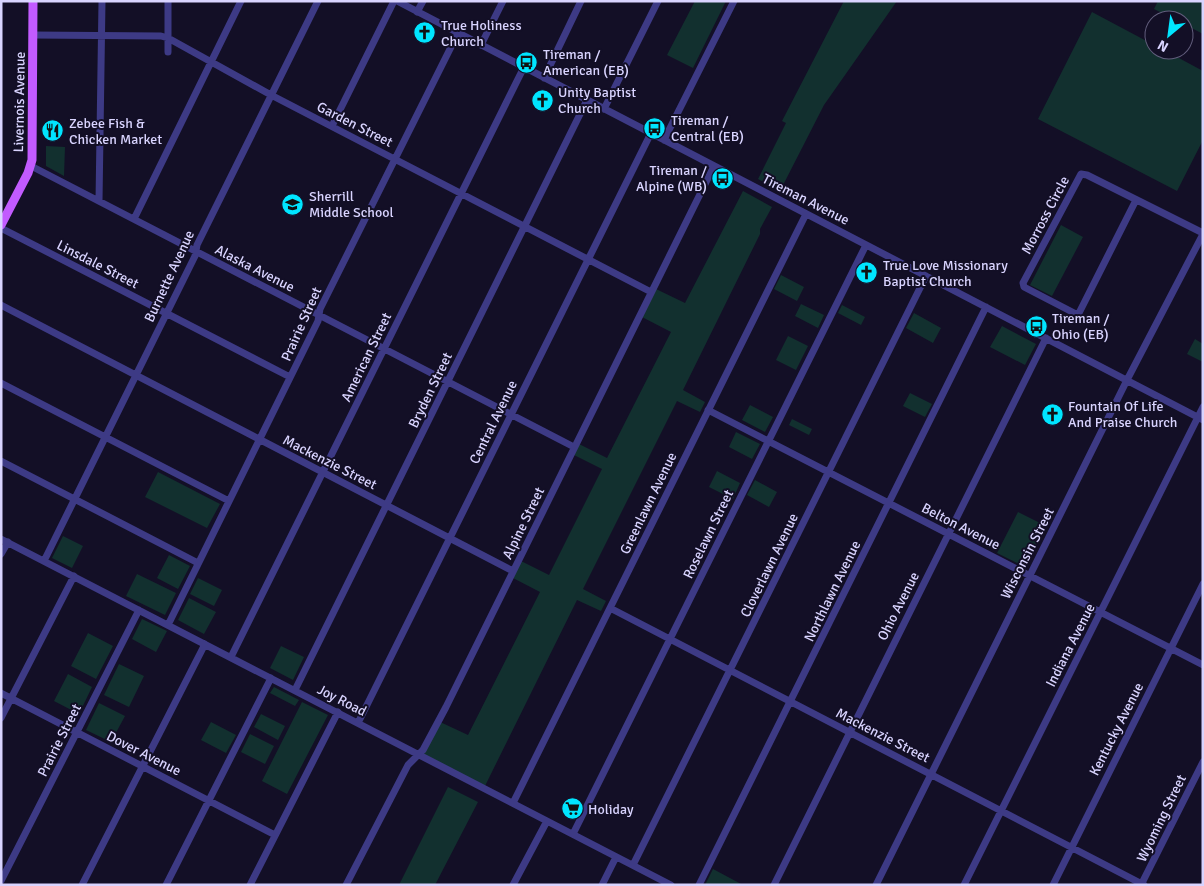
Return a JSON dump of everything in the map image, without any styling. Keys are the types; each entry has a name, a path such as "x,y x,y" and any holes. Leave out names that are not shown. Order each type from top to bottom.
{"main road":[{"name":"Livernois Avenue","path":"1,226 31,166 34,1"}],"street":[{"path":"99,201 102,1"},
{"path":"168,1 168,52"},
{"path":"134,219 241,1"},
{"name":"Burnette Avenue","path":"44,561 167,314 195,256 197,245 318,1"},
{"path":"332,126 395,1"},
{"name":"Tireman Avenue","path":"395,1 1200,418"},
{"path":"418,12 423,1"},
{"path":"481,45 502,1"},
{"path":"544,78 581,1"},
{"path":"604,109 658,1"},
{"path":"664,140 734,1"},
{"name":"Prairie Street","path":"168,625 318,321 320,309 458,33"},
{"name":"Garden Street","path":"33,35 161,36 168,38 271,94 651,292"},
{"name":"American Street","path":"231,657 524,67"},
{"name":"Bryden Street","path":"295,690 587,100"},
{"name":"Central Avenue","path":"358,723 650,133"},
{"name":"Alaska Avenue","path":"31,166 574,447"},
{"name":"Alpine Street","path":"346,885 408,766 423,750 446,707 714,166"},
{"name":"Morross Circle","path":"1136,200 1078,316 1024,287 1023,283 1081,174 1087,175 1203,233"},
{"name":"Greenlawn Avenue","path":"513,803 806,214"},
{"name":"Linsdale Street","path":"1,226 290,378"},
{"name":"Wisconsin Street","path":"876,885 1127,380 1203,233"},
{"name":"Roselawn Street","path":"573,834 866,245"},
{"name":"Cloverlawn Avenue","path":"633,865 926,276"},
{"name":"Mackenzie Street","path":"1,305 513,571"},
{"name":"Northlawn Avenue","path":"699,885 986,307"},
{"name":"Ohio Avenue","path":"774,885 1046,338"},
{"path":"1,384 229,501"},
{"name":"Indiana Avenue","path":"964,885 1100,612 1200,418 1203,407"},
{"name":"Belton Avenue","path":"708,410 1203,665"},
{"path":"1,461 198,563"},
{"path":"1,554 4,540"},
{"name":"Joy Road","path":"4,540 671,885"},
{"path":"1,718 74,576"},
{"name":"Kentucky Avenue","path":"1053,885 1203,584"},
{"name":"Mackenzie Street","path":"610,608 1142,884"},
{"name":"Prairie Street","path":"1,881 139,610"},
{"path":"82,885 205,644"},
{"path":"166,885 271,678"},
{"name":"Dover Avenue","path":"1,693 275,835"},
{"path":"250,885 338,712"},
{"name":"Wyoming Street","path":"1142,884 1203,762"},
{"path":"514,885 546,820"},
{"path":"602,885 616,856"}],"green space":[{"path":"695,1 726,1 693,68 667,55"},
{"path":"844,1 897,1 824,105 780,191 758,179 786,123 782,121"},
{"path":"1158,1 1203,1 1203,34 1194,29 1194,10 1154,9"},
{"path":"1092,12 1144,40 1144,60 1183,60 1203,71 1203,140 1177,191 1038,119"},
{"path":"46,146 65,147 64,176 46,166"},
{"path":"743,191 772,207 683,390 705,402 700,412 677,401 583,589 606,601 601,611 577,600 484,788 421,755 438,721 468,735 540,592 513,578 521,561 549,575 602,469 574,455 579,444 607,458 671,332 642,317 656,289 685,303"},
{"path":"1061,225 1083,237 1052,296 1030,285"},
{"path":"781,275 804,287 797,301 774,289"},
{"path":"801,304 824,315 818,328 795,316"},
{"path":"842,305 865,317 861,325 838,313"},
{"path":"914,313 941,328 933,343 906,328"},
{"path":"1002,326 1036,344 1025,365 990,347"},
{"path":"788,336 808,346 796,370 776,360"},
{"path":"1195,339 1203,344 1203,362 1187,354"},
{"path":"910,393 932,404 925,417 903,406"},
{"path":"750,405 773,417 765,432 742,420"},
{"path":"792,419 812,429 809,435 789,425"},
{"path":"736,432 760,444 752,459 729,447"},
{"path":"717,471 740,483 733,499 709,487"},
{"path":"158,472 220,504 207,528 145,497"},
{"path":"755,480 777,492 769,507 747,495"},
{"path":"1018,512 1046,526 1025,567 997,553"},
{"path":"63,536 83,546 72,568 52,558"},
{"path":"169,555 190,566 178,589 157,578"},
{"path":"137,574 176,593 165,615 126,596"},
{"path":"198,578 222,590 214,606 190,594"},
{"path":"189,598 216,612 204,634 178,620"},
{"path":"142,619 167,631 156,652 132,639"},
{"path":"88,633 113,646 96,679 71,666"},
{"path":"281,646 304,657 293,680 270,668"},
{"path":"119,664 144,676 129,707 104,695"},
{"path":"68,674 92,687 79,714 54,701"},
{"path":"274,687 299,700 295,706 270,693"},
{"path":"302,702 328,715 287,794 262,781"},
{"path":"99,703 125,716 111,742 86,730"},
{"path":"261,714 285,726 278,740 254,727"},
{"path":"211,722 236,735 226,753 201,740"},
{"path":"250,734 274,746 265,764 241,752"},
{"path":"448,787 478,802 435,885 399,885"},
{"path":"713,869 743,885 705,885"}],"place":[{"name":"True Holiness Church","path":"425,33"},
{"name":"Tireman / American (EB)","path":"527,62"},
{"name":"Unity Baptist Church","path":"542,100"},
{"name":"Tireman / Central (EB)","path":"655,128"},
{"name":"Zebee Fish & Chicken Market","path":"53,131"},
{"name":"Tireman / Alpine (WB)","path":"723,178"},
{"name":"Sherrill Middle School","path":"293,204"},
{"name":"True Love Missionary Baptist Church","path":"867,273"},
{"name":"Tireman / Ohio (EB)","path":"1036,326"},
{"name":"Fountain Of Life And Praise Church","path":"1052,414"},
{"name":"Holiday","path":"572,809"}]}
